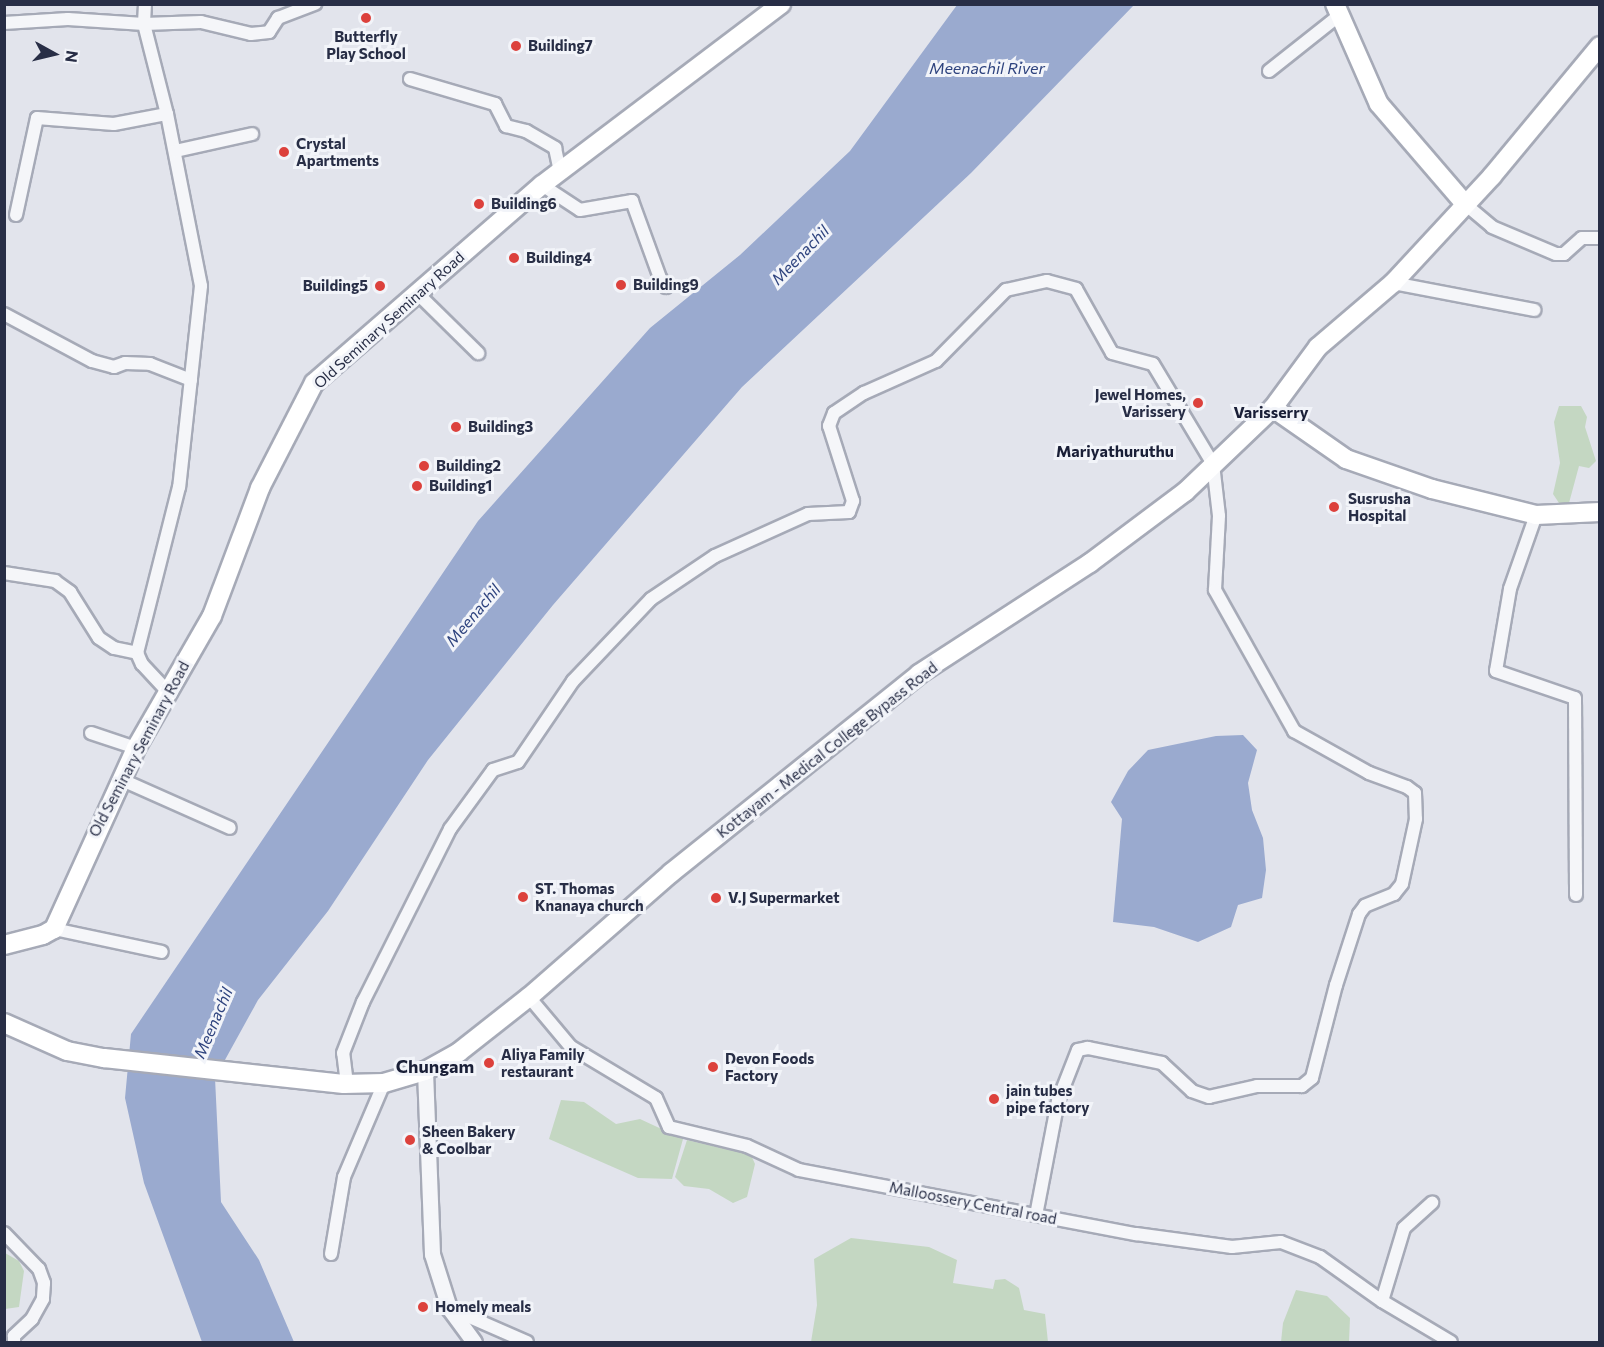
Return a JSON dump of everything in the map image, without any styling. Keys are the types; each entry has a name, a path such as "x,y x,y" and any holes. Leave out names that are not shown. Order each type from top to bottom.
{"main road":[{"name":"Old Seminary Seminary Road","path":"54,928 120,779 166,690 212,616 260,488 314,383 542,185 781,4"},
{"path":"1338,7 1379,104 1465,204"},
{"name":"Kottayam - Medical College Bypass Road","path":"4,1023 67,1051 105,1058 346,1084 384,1083 425,1071 459,1052 529,997 671,873 919,674 1090,563 1185,492 1273,408 1318,347 1392,283 1571,85 1599,46"},
{"path":"1273,408 1346,459 1432,489 1536,515 1599,512"},
{"path":"4,945 43,935 54,928"}],"street":[{"path":"145,4 144,24 167,114 201,286 179,487 137,653 142,664 166,690"},
{"path":"4,23 68,19 144,24 201,22 260,33 269,32 278,18 315,4"},
{"path":"1269,71 1338,7"},
{"path":"410,79 495,104 506,126 526,131 555,147 560,172"},
{"path":"16,214 36,118 114,124 167,114"},
{"path":"175,151 252,134"},
{"path":"542,185 580,210 632,201 666,287"},
{"path":"1465,204 1492,227 1556,254 1564,254 1582,238 1599,238"},
{"path":"346,1084 343,1053 363,1002 450,829 493,770 519,762 573,681 651,599 715,556 808,514 849,512 853,501 829,426 834,413 864,393 936,361 1006,290 1047,281 1076,289 1112,353 1153,364 1213,464 1219,516 1215,590 1294,731 1416,793 1411,855 1402,884 1394,894 1365,906 1359,914 1336,985 1312,1078 1302,1086 1257,1086 1209,1097 1192,1091 1162,1063 1088,1048 1078,1050 1058,1101 1036,1215"},
{"path":"1392,283 1534,310"},
{"path":"417,293 478,353"},
{"path":"4,314 92,361 114,367 125,363 150,364 191,380"},
{"path":"1536,515 1510,589 1496,671 1575,698 1576,895"},
{"path":"4,573 55,581 70,592 99,638 114,648 137,653"},
{"path":"91,733 136,748"},
{"path":"120,779 230,828"},
{"path":"54,928 162,951"},
{"name":"Malloossery Central road","path":"529,997 571,1047 656,1098 669,1127 747,1146 800,1170 1036,1215 1232,1247 1281,1242 1320,1257 1382,1301 1451,1342"},
{"path":"425,1071 432,1254 449,1308 474,1342"},
{"path":"331,1254 344,1177 384,1083"},
{"path":"1382,1301 1404,1228 1432,1203"},
{"path":"4,1233 39,1269 44,1283 43,1299 32,1319 14,1336 14,1342"},
{"path":"449,1308 527,1342"}],"green space":[{"path":"1559,406 1581,406 1587,417 1585,427 1596,461 1589,468 1579,466 1569,503 1559,503 1553,494 1560,463 1554,422"},
{"path":"561,1100 584,1102 616,1124 640,1119 683,1139 672,1179 638,1178 549,1139"},
{"path":"687,1140 751,1155 755,1164 747,1197 733,1203 709,1189 684,1186 675,1177"},
{"path":"851,1238 929,1247 957,1260 953,1283 993,1289 995,1280 1005,1279 1019,1288 1024,1310 1045,1314 1048,1342 811,1342 817,1305 814,1259"},
{"path":"5,1253 19,1261 24,1271 19,1307 5,1309"},
{"path":"1296,1290 1327,1296 1350,1318 1349,1342 1281,1342 1283,1323"}],"water":[{"name":"Meenachil River","path":"957,5 1134,5 971,173 742,387 553,605 428,760 328,911 258,1000 215,1078 221,1202 259,1260 294,1342 202,1342 144,1183 125,1098 131,1034 478,521 650,328 740,255 850,151"},
{"path":"1243,735 1257,750 1248,783 1252,810 1263,838 1266,870 1262,898 1238,905 1231,927 1198,942 1154,927 1113,922 1122,819 1111,802 1128,771 1148,750 1216,736"}],"place":[{"name":"Butterfly Play School","path":"366,18"},
{"name":"Building7","path":"516,46"},
{"name":"Crystal Apartments","path":"284,152"},
{"name":"Building6","path":"479,204"},
{"name":"Building4","path":"514,258"},
{"name":"Building9","path":"621,285"},
{"name":"Building5","path":"380,286"},
{"name":"Jewel Homes, Varissery","path":"1198,403"},
{"name":"Building3","path":"456,427"},
{"name":"Building2","path":"424,466"},
{"name":"Building1","path":"417,486"},
{"name":"Susrusha Hospital","path":"1334,507"},
{"name":"ST. Thomas Knanaya church","path":"523,897"},
{"name":"V.J Supermarket","path":"716,898"},
{"name":"Aliya Family restaurant","path":"489,1063"},
{"name":"Devon Foods Factory","path":"713,1067"},
{"name":"jain tubes pipe factory","path":"994,1099"},
{"name":"Sheen Bakery & Coolbar","path":"410,1140"},
{"name":"Homely meals","path":"423,1307"}],"district":[{"name":"Varisserry","path":"1271,412"},
{"name":"Mariyathuruthu","path":"1115,451"},
{"name":"Chungam","path":"435,1066"}],"water label":[{"name":"Meenachil","path":"800,255"},
{"name":"Meenachil","path":"473,615"},
{"name":"Meenachil","path":"213,1023"}]}
